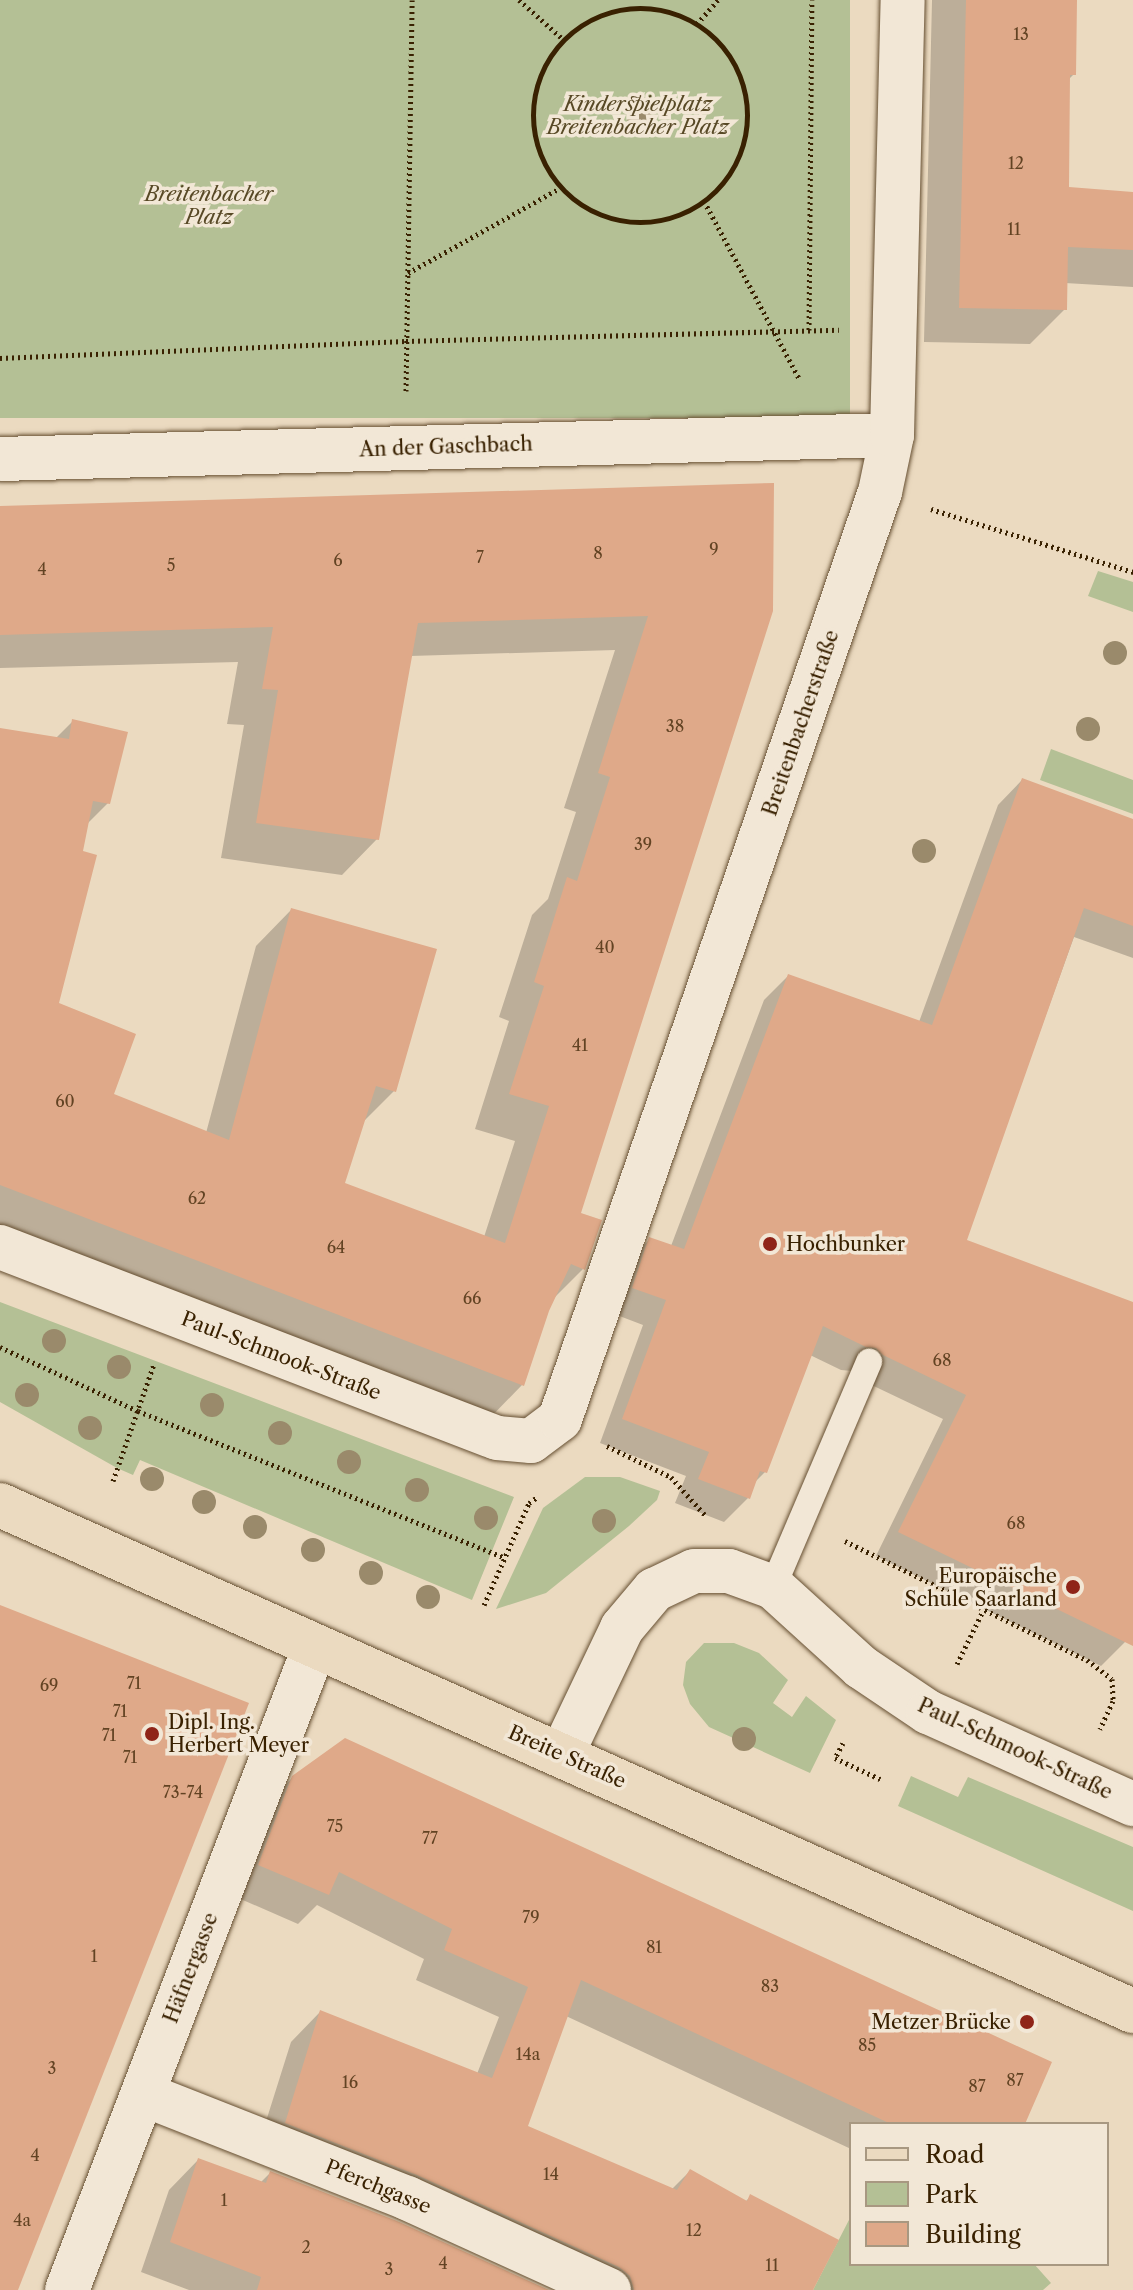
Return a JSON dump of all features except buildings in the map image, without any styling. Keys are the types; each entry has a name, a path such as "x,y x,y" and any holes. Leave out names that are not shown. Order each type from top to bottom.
{"main road":[{"name":"Breite Straße","path":"0,1505 1133,2011"}],"street":[{"name":"Breitenbacherstraße","path":"560,1419 880,492 892,435 903,0"},
{"name":"An der Gaschbach","path":"0,459 892,435"},
{"name":"Paul-Schmook-Straße","path":"0,1247 497,1438 531,1441 560,1419"},
{"name":"Paul-Schmook-Straße","path":"562,1754 622,1628 654,1590 694,1571 729,1571 773,1587 861,1667 928,1712 1133,1804"},
{"name":"Häfnergasse","path":"67,2290 315,1646"},
{"name":"Pferchgasse","path":"143,2094 407,2198 609,2290"}],"lane":[{"path":"773,1587 869,1362"}],"path":[{"path":"406,394 412,0"},
{"path":"519,0 564,40"},
{"path":"697,24 718,0"},
{"path":"809,330 812,0"},
{"path":"632,7 656,8 697,24 722,45 739,74 746,100 747,123 741,152 726,179 704,201 688,211 648,222 602,216 560,188 545,167 532,116 538,81 564,40 580,25 632,7"},
{"path":"407,274 560,188"},
{"path":"704,201 802,383"},
{"path":"0,358 406,341 848,329"},
{"path":"880,492 1133,572"},
{"path":"0,1347 138,1411 505,1558"},
{"path":"113,1481 156,1359"},
{"path":"560,1419 671,1477 696,1503"},
{"path":"597,1455 609,1447"},
{"path":"484,1605 529,1503 540,1495"},
{"path":"801,1519 1087,1660 1112,1679 1113,1701 1095,1739"},
{"path":"956,1667 983,1611"},
{"path":"843,1743 835,1758 880,1779"}],"green space":[{"name":"Breitenbacher Platz","path":"0,0 850,0 850,418 0,418"},
{"path":"1098,571 1133,582 1133,612 1088,596"},
{"path":"1051,749 1133,780 1133,814 1040,780"},
{"path":"0,1302 514,1497 472,1600 140,1460 133,1475 0,1402"},
{"path":"585,1477 620,1477 660,1491 657,1500 629,1526 546,1593 496,1609 543,1508"},
{"path":"704,1643 734,1643 759,1653 788,1680 773,1703 792,1717 806,1696 836,1720 810,1773 709,1727 690,1704 683,1685 686,1662"},
{"path":"911,1776 958,1797 968,1777 1133,1847 1133,1911 898,1806"},
{"path":"849,2220 849,2266 1036,2266 1051,2283 1043,2290 813,2290"}],"place":[{"name":"Hochbunker","path":"770,1244"},
{"name":"Europäische Schule Saarland","path":"1073,1587"},
{"name":"Dipl. Ing. Herbert Meyer","path":"152,1734"},
{"name":"Metzer Brücke","path":"1027,2022"}],"park label":[{"name":"Kinderspielplatz Breitenbacher Platz","path":"638,116"}]}
